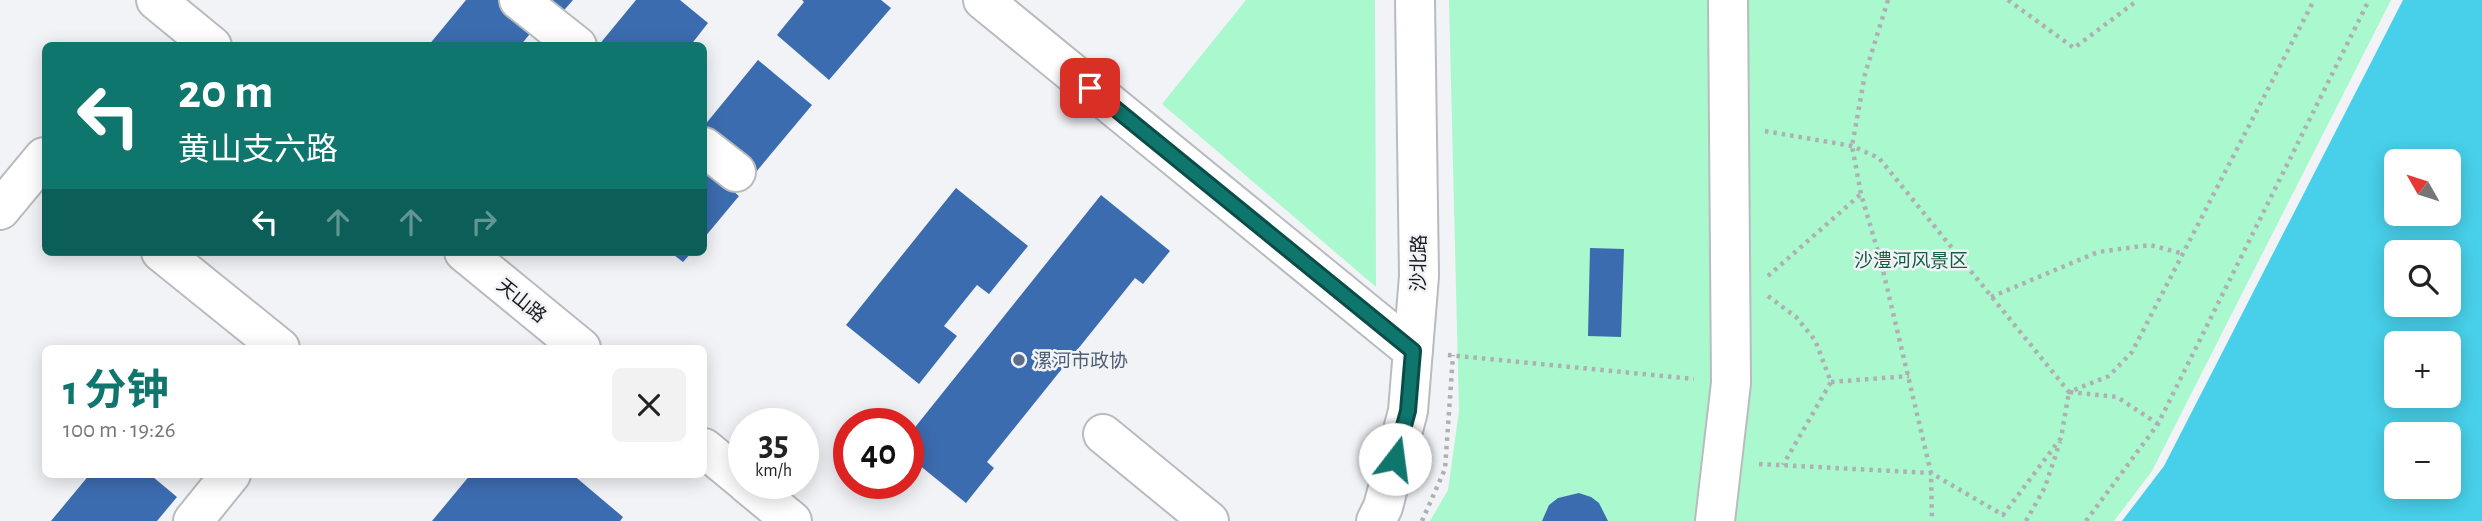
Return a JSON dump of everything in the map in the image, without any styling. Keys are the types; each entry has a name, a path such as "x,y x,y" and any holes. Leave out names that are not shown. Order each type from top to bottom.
{"street":[{"path":"156,0 207,42"},
{"path":"519,0 571,42"},
{"path":"983,0 1413,351"},
{"name":"沙北路","path":"1376,521 1383,506 1408,411 1419,276 1415,0"},
{"path":"1715,521 1743,298 1729,125 1728,0"},
{"path":"707,149 736,172"},
{"path":"0,210 42,159"},
{"path":"166,256 276,345"},
{"name":"天山路","path":"469,256 577,345"},
{"path":"1103,434 1209,521"},
{"path":"707,450 728,468"},
{"path":"193,521 228,478"},
{"path":"765,499 792,521"}],"path":[{"path":"1888,0 1865,74 1852,146 1861,194 1881,262 1931,473 1932,521"},
{"path":"2008,0 2074,48 2138,0"},
{"path":"2069,392 2109,376 2132,352 2314,0"},
{"path":"2086,521 2158,424 2368,0"},
{"path":"1729,125 1852,146 1879,158 2069,392 2118,397 2158,424"},
{"path":"1831,382 1815,340 1796,317 1743,298 1861,194"},
{"path":"1992,296 2098,252 2150,245 2184,254"},
{"path":"1413,351 1731,383"},
{"path":"1422,521 1445,469 1453,355"},
{"path":"1831,382 1909,376"},
{"path":"1783,465 1831,382"},
{"path":"2026,521 2045,487 2061,438 2069,392"},
{"path":"1722,462 1931,473 2004,515 2061,438"}],"green space":[{"path":"1246,0 1375,0 1376,287 1162,104"},
{"name":"沙澧河风景区","path":"1449,0 2391,0 2152,471 2114,521 1430,521 1448,490 1459,411"}],"water":[{"path":"2403,0 2482,0 2482,521 2122,521 2164,466"}],"building":[{"path":"466,0 498,0 533,30 523,42 431,42"},
{"path":"540,0 573,0 559,16"},
{"path":"636,0 680,0 708,23 693,42 601,42"},
{"path":"802,0 881,0 891,8 829,80 777,35 804,2"},
{"path":"758,60 812,105 756,172 707,129 707,122"},
{"path":"707,169 739,196 707,234"},
{"path":"956,188 1028,246 989,294 977,285 944,326 957,336 919,384 846,325"},
{"name":"漯河市政协","path":"1101,195 1170,251 1143,284 1135,278 987,462 994,468 966,503 924,469 924,416"},
{"path":"1590,248 1624,249 1621,337 1588,336"},
{"path":"675,256 688,256 683,262"},
{"path":"87,478 154,478 177,497 157,521 51,521"},
{"path":"468,478 577,478 623,517 620,521 432,521"},
{"path":"1579,493 1599,503 1608,521 1542,521 1549,505 1558,498"}],"place":[{"name":"漯河市政协","path":"1019,360"}],"route":[{"path":"1090,88 1413,351 1408,411 1395,459"}]}
